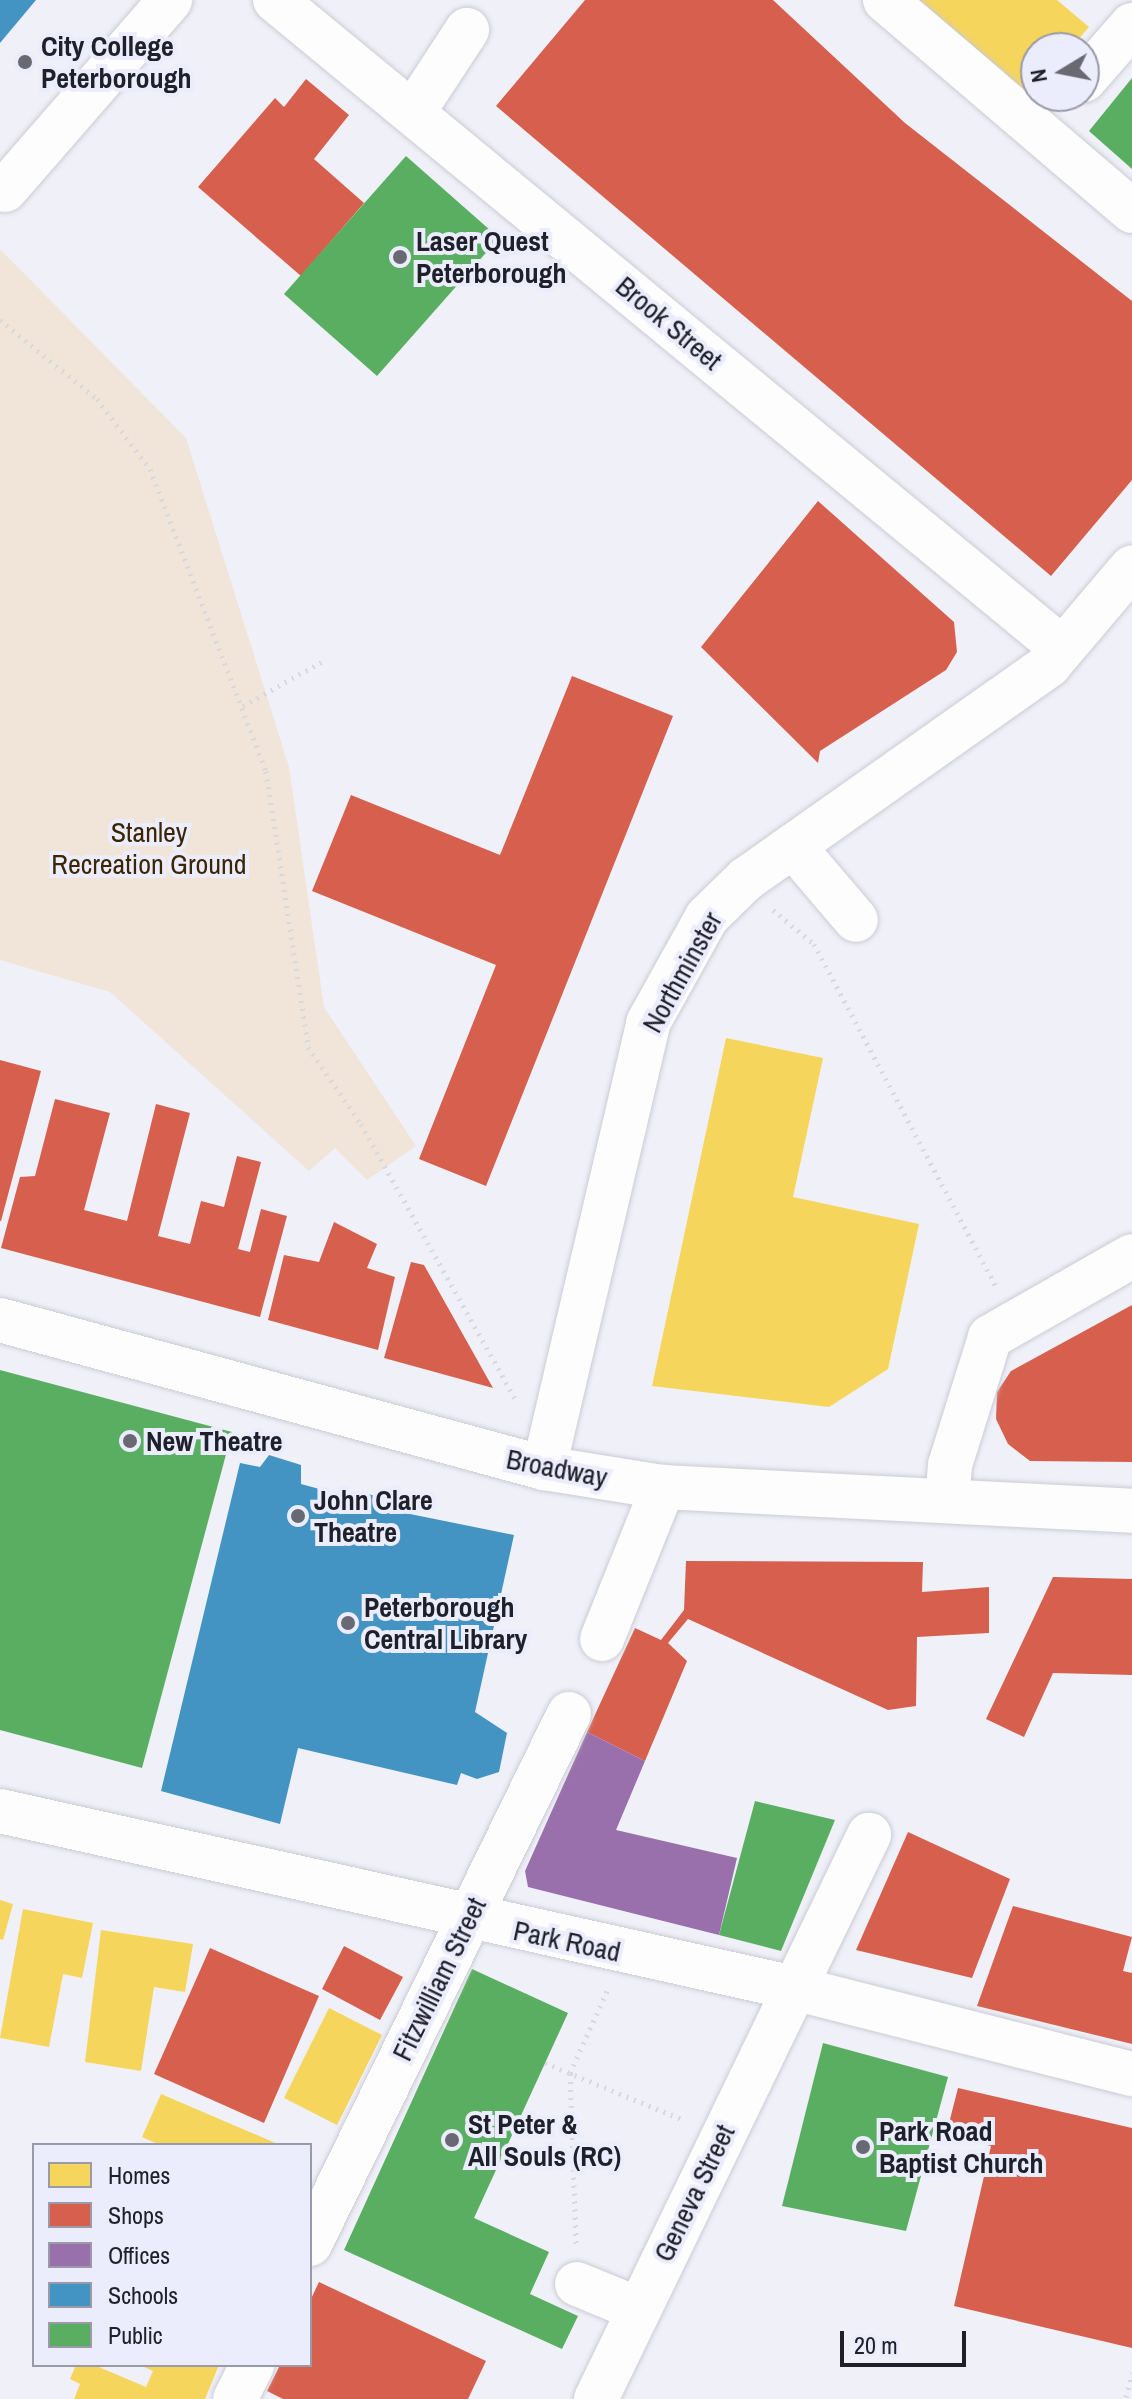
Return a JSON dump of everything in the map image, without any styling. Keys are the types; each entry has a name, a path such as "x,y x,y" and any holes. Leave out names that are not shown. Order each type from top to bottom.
{"street":[{"path":"5,190 170,0"},
{"name":"Brook Street","path":"275,0 414,111 1062,648"},
{"path":"885,0 1041,130 1132,211"},
{"path":"1100,62 1132,25"},
{"path":"414,111 467,30"},
{"path":"1041,130 1057,112"},
{"name":"Northminster","path":"544,1468 648,1023 707,917 746,879 1049,665 1132,567"},
{"path":"793,846 856,920"},
{"path":"947,1500 950,1465 990,1337 1132,1256"},
{"name":"Broadway","path":"0,1320 544,1468 663,1487 1132,1511"},
{"path":"602,1639 663,1487"},
{"name":"Fitzwilliam Street","path":"312,2240 569,1714"},
{"name":"Park Road","path":"0,1811 467,1920 798,1989 1132,2074"},
{"name":"Geneva Street","path":"596,2399 722,2135 798,1989 869,1835"},
{"path":"577,2284 638,2309"},
{"path":"235,2399 251,2367"}],"path":[{"path":"0,320 97,399 150,469 266,771 308,1047 361,1124 513,1401"},
{"path":"243,706 321,662"},
{"path":"746,879 814,944 1016,1323"},
{"path":"577,2284 570,2073 623,1953"},
{"path":"545,2063 722,2135"},
{"path":"1126,2397 1132,2373"}],"green space":[{"name":"Stanley Recreation Ground","path":"0,249 186,438 289,767 324,1007 416,1146 367,1180 335,1148 309,1171 110,992 0,960"}],"building: Homes":[{"path":"889,0 1057,0 1089,27 1085,32 1020,32 1019,110"},
{"path":"726,1038 823,1058 793,1197 919,1224 888,1369 829,1407 652,1386"},
{"path":"0,1900 13,1904 3,1940 0,1939"},
{"path":"23,1909 93,1923 82,1978 63,1974 49,2047 0,2038"},
{"path":"101,1930 193,1944 185,1992 154,1987 141,2071 85,2062"},
{"path":"329,2008 382,2035 337,2125 284,2098"},
{"path":"161,2094 275,2143 156,2143 142,2137"},
{"path":"75,2367 99,2367 146,2387 153,2371 144,2367 218,2367 205,2399 74,2399 80,2384 70,2379"}],"building: Shops":[{"path":"585,0 773,0 905,123 1132,301 1132,480 1051,576 496,106"},
{"path":"306,79 349,115 314,159 364,203 301,276 198,187 275,98 284,107"},
{"path":"818,501 954,622 957,652 946,670 820,751 818,763 701,647"},
{"path":"572,676 673,716 486,1186 419,1159 496,965 312,891 351,795 500,855"},
{"path":"0,1060 41,1071 1,1221 0,1221"},
{"path":"55,1099 110,1113 84,1210 127,1221 156,1104 190,1113 158,1236 190,1244 201,1201 224,1207 237,1156 261,1162 238,1249 250,1252 261,1209 287,1216 260,1317 1,1248 20,1177 35,1176"},
{"path":"334,1222 377,1244 367,1268 395,1277 378,1350 268,1320 284,1255 319,1262"},
{"path":"411,1262 424,1265 493,1388 384,1358"},
{"path":"1132,1305 1132,1462 1030,1461 1008,1444 996,1419 997,1392 1011,1371"},
{"path":"686,1561 923,1562 922,1592 989,1587 989,1633 917,1637 916,1706 888,1710 688,1619 668,1643 687,1661 645,1761 587,1732 635,1628 661,1640 684,1610"},
{"path":"1053,1577 1132,1579 1132,1675 1053,1673 1024,1737 986,1719"},
{"path":"908,1832 1010,1879 972,1978 856,1950"},
{"path":"1013,1906 1132,1937 1123,1971 1132,1973 1132,2044 977,2006"},
{"path":"344,1946 403,1977 380,2020 322,1989"},
{"path":"210,1948 319,1996 264,2123 154,2074"},
{"path":"958,2088 1132,2128 1132,2348 954,2306 991,2146 946,2135"},
{"path":"319,2282 486,2361 468,2399 283,2399 267,2391 279,2367 312,2367 312,2297"}],"building: Offices":[{"path":"587,1732 645,1761 616,1830 737,1858 719,1935 528,1887 525,1871"}],"building: Schools":[{"path":"0,0 36,0 0,43"},
{"name":"Peterborough Central Library","path":"269,1455 301,1465 301,1484 356,1499 357,1491 397,1502 395,1511 514,1535 475,1712 507,1733 499,1772 477,1779 461,1773 457,1785 298,1748 280,1824 161,1791 240,1463 260,1467"}],"building: Public":[{"path":"1132,78 1132,169 1089,131"},
{"name":"Laser Quest Peterborough","path":"406,156 499,238 377,376 284,294"},
{"path":"0,1370 232,1432 142,1768 0,1730"},
{"path":"755,1801 835,1820 781,1951 719,1935"},
{"name":"St Peter & All Souls (RC)","path":"472,1969 568,2013 474,2218 549,2252 530,2294 578,2316 562,2349 344,2250"},
{"name":"Park Road Baptist Church","path":"823,2043 948,2077 906,2231 782,2206"}],"place":[{"name":"City College Peterborough","path":"25,62"},
{"name":"Laser Quest Peterborough","path":"400,257"},
{"name":"New Theatre","path":"130,1441"},
{"name":"John Clare Theatre","path":"298,1516"},
{"name":"Peterborough Central Library","path":"348,1623"},
{"name":"St Peter & All Souls (RC)","path":"452,2140"},
{"name":"Park Road Baptist Church","path":"863,2147"}]}
